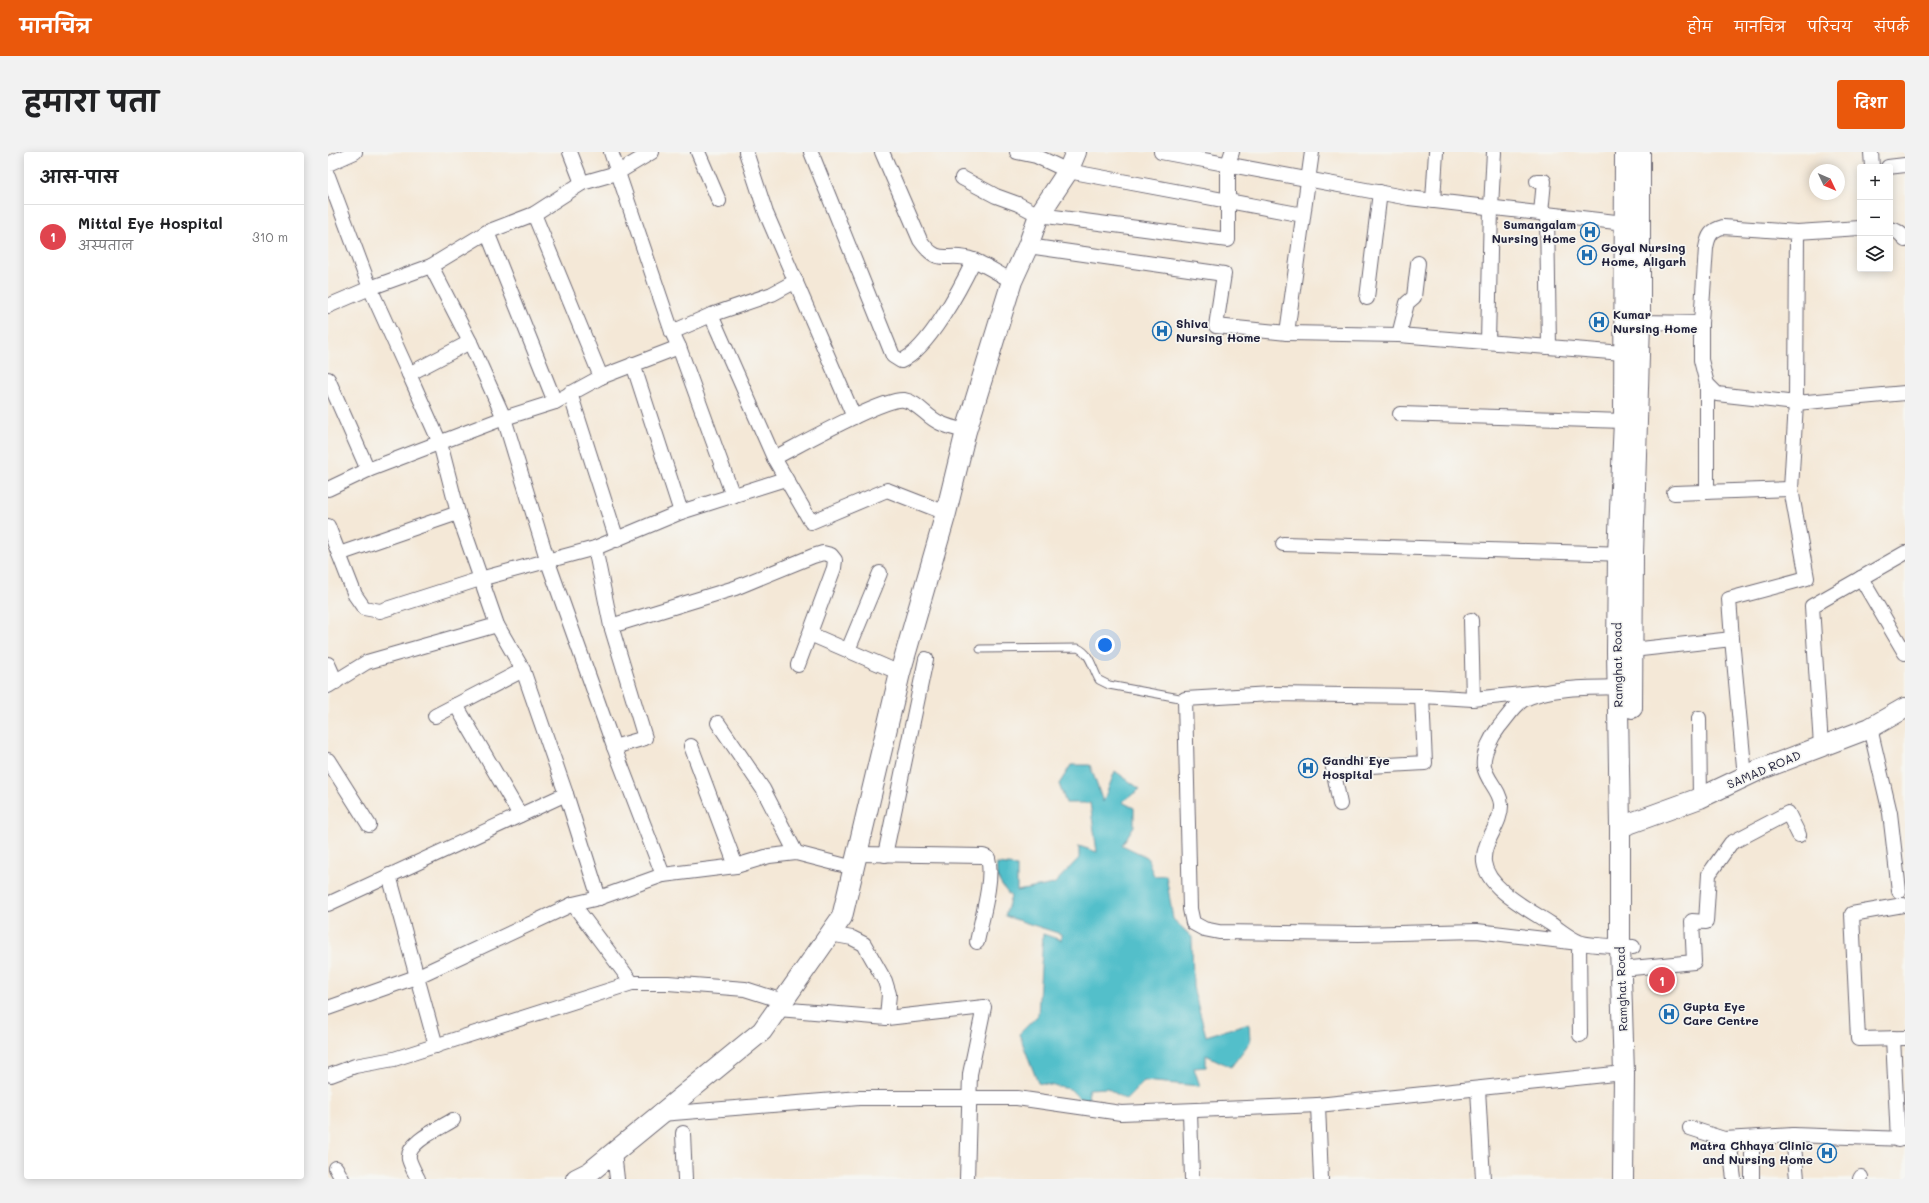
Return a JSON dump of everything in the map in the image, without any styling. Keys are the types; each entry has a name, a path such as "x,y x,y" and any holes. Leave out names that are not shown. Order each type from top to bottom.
{"main road":[{"path":"576,1179 590,1172 614,1153 762,1031 842,917 900,673 946,513 966,431 1012,281 1028,246 1039,215 1068,171 1076,152"},
{"name":"Ramghat Road","path":"1625,152 1633,224 1640,322 1626,554 1632,650 1625,687"},
{"name":"Ramghat Road","path":"1634,1179 1629,1144 1624,1073 1626,947 1626,554 1623,353 1640,152"},
{"name":"SAMAD ROAD","path":"1626,825 1700,798 1759,770 1870,728 1905,708"},
{"name":"Ramghat Road","path":"1623,1179 1629,1144 1636,1058 1632,968 1626,947"}],"street":[{"path":"328,164 355,152"},
{"path":"570,152 582,184"},
{"path":"610,152 672,332 679,347 733,496"},
{"path":"328,306 370,288 431,266 487,232 534,214 582,184 617,173 652,152"},
{"path":"698,152 719,201"},
{"path":"746,152 766,213 854,417"},
{"path":"811,152 893,356 901,361 909,358 938,324 957,294 974,260"},
{"path":"882,152 920,240 927,250 936,256 964,257 974,260 1012,281"},
{"path":"1017,152 1036,156 1068,171 1303,215"},
{"path":"1161,152 1230,158 1308,179 1433,201 1633,224"},
{"path":"1286,333 1312,152"},
{"path":"1433,201 1436,152"},
{"path":"1488,342 1490,207 1494,152"},
{"path":"1871,152 1872,164"},
{"path":"962,178 996,196 1018,204 1039,215 1228,240 1230,158"},
{"path":"1893,167 1905,166"},
{"path":"328,176 370,288 440,443 458,513 480,579 497,625 523,670 566,794 599,898"},
{"path":"1537,180 1544,181 1549,347"},
{"path":"1367,298 1380,192"},
{"path":"534,214 600,377"},
{"path":"1707,492 1707,384 1701,360 1701,323 1708,236 1715,229 1723,226 1797,232 1857,228"},
{"path":"1893,230 1903,236 1905,240"},
{"path":"487,232 555,402"},
{"path":"1745,777 1729,599 1807,578 1791,489 1796,403 1797,232"},
{"path":"1028,246 1224,274 1216,326 1286,333 1399,335 1623,353"},
{"path":"1399,335 1407,303 1414,297 1418,263"},
{"path":"431,266 470,342 504,418 548,562 614,747 663,875"},
{"path":"672,332 711,314 772,294 796,281"},
{"path":"711,314 774,458 811,522 887,490 946,513"},
{"path":"1640,322 1701,323"},
{"path":"409,374 470,342"},
{"path":"328,489 368,470 504,418 555,402 600,377 679,347"},
{"path":"633,364 681,512"},
{"path":"328,379 368,470"},
{"path":"1707,384 1717,394 1796,403 1905,393"},
{"path":"570,393 617,540"},
{"path":"774,458 854,417 897,400 905,400 939,423 966,431"},
{"path":"1400,414 1624,421"},
{"path":"328,526 355,595 364,608 380,611 480,579 548,562 595,548 681,512 785,479"},
{"path":"1674,493 1791,489"},
{"path":"339,554 458,513"},
{"path":"1283,544 1626,554"},
{"path":"595,548 611,626 645,738 614,747"},
{"path":"611,626 735,588 813,556 823,553 831,554 835,560 834,568 798,665"},
{"path":"1821,746 1812,606 1905,554"},
{"path":"848,650 880,573"},
{"path":"1861,578 1905,653"},
{"path":"1471,620 1473,699"},
{"path":"328,664 332,684 366,662 497,625"},
{"path":"810,634 900,673"},
{"path":"1632,650 1732,639"},
{"path":"884,854 926,659"},
{"path":"435,716 523,670"},
{"path":"1625,687 1541,692 1473,699 1422,696 1271,694 1186,699 1190,909 1193,923 1204,929 1220,932 1360,934 1477,931 1626,947"},
{"path":"1541,692 1522,701 1495,732 1487,750 1484,765 1489,780 1498,793 1501,804 1500,817 1487,844 1484,861 1489,876 1506,895 1580,943"},
{"path":"1340,804 1333,768 1425,763 1422,696"},
{"path":"456,705 520,815"},
{"path":"1699,718 1700,798"},
{"path":"718,723 763,789 796,853"},
{"path":"1690,1128 1724,1139 1793,1136 1865,1136 1901,1139 1899,1038 1858,1039 1852,914 1904,909 1900,854 1870,728"},
{"path":"691,746 736,866"},
{"path":"328,760 369,825"},
{"path":"328,904 566,794"},
{"path":"1632,968 1694,962 1692,921 1706,922 1709,874 1731,843 1788,813 1799,835"},
{"path":"328,1008 416,977 573,904 599,898 663,875 736,866 769,856 796,853 856,861 884,854 983,856 988,858 990,866 989,878 977,942"},
{"path":"389,876 436,1046"},
{"path":"573,904 632,983"},
{"path":"830,934 852,938 864,944 885,981 889,994 887,1018"},
{"path":"1580,943 1580,1035"},
{"path":"330,1075 355,1066 394,1059 632,983 668,983 745,989 780,1005 887,1018 984,1007 970,1074 967,1179"},
{"path":"661,1114 859,1098 1017,1098 1121,1113 1190,1111 1318,1105 1624,1073"},
{"path":"1478,1089 1483,1179"},
{"path":"1318,1105 1321,1179"},
{"path":"1190,1111 1192,1179"},
{"path":"418,1179 409,1159 409,1151 415,1143 453,1120"},
{"path":"683,1133 685,1179"},
{"path":"1793,1136 1797,1179"},
{"path":"1752,1138 1752,1179"},
{"path":"1729,1139 1734,1179"},
{"path":"614,1153 617,1179"}],"lane":[{"path":"980,649 1078,648 1084,651 1090,658 1099,680 1109,685 1186,699"}],"water":[{"path":"1071,765 1090,765 1103,802 1115,771 1140,789 1122,802 1134,808 1134,826 1122,845 1147,857 1154,876 1166,875 1173,919 1192,937 1193,987 1206,1036 1249,1023 1250,1042 1231,1067 1206,1055 1206,1067 1194,1068 1200,1086 1144,1081 1126,1100 1107,1088 1088,1089 1089,1101 1082,1101 1070,1089 1038,1083 1019,1034 1038,1015 1043,934 1061,940 1061,934 1005,916 1011,897 1002,886 998,878 997,864 1017,866 1017,891 1054,884 1079,858 1079,846 1097,852 1090,803 1066,803 1059,784"}],"place":[{"name":"Sumangalam Nursing Home","path":"1590,232"},
{"name":"Goyal Nursing Home, Aligarh","path":"1587,255"},
{"name":"Kumar Nursing Home","path":"1599,322"},
{"name":"Shiva Nursing Home","path":"1162,331"},
{"name":"Gandhi Eye Hospital","path":"1308,768"},
{"name":"Mittal Eye Hospital","path":"1662,980"},
{"name":"Gupta Eye Care Centre","path":"1669,1014"},
{"name":"Matra Chhaya Clinic and Nursing Home","path":"1827,1153"}]}
